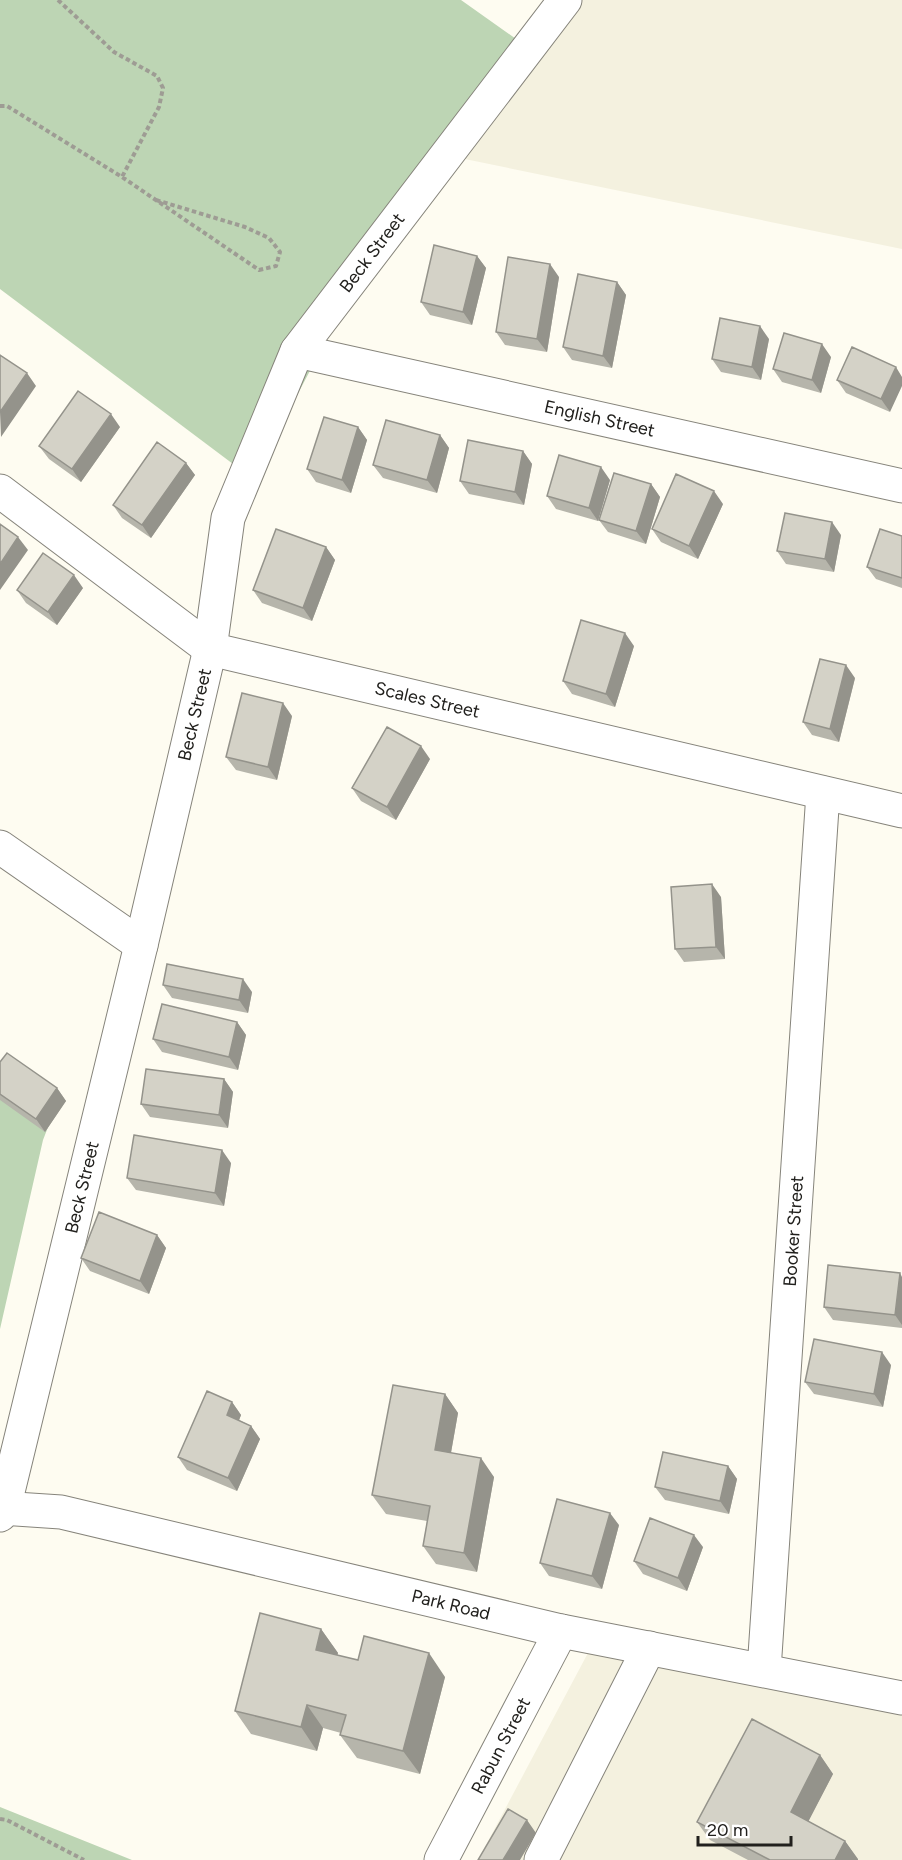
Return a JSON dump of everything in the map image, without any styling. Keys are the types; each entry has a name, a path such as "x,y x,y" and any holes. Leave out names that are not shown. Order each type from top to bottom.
{"street":[{"name":"Beck Street","path":"2,1510 141,945 210,649 228,518 297,351 565,0"},
{"name":"English Street","path":"297,351 902,486"},
{"name":"Scales Street","path":"0,491 210,649 902,811"},
{"name":"Booker Street","path":"764,1670 823,793"},
{"path":"0,847 141,945"},
{"name":"Park Road","path":"2,1510 61,1512 561,1631 902,1698"},
{"name":"Rabun Street","path":"441,1860 561,1631"},
{"path":"541,1860 649,1648"}],"path":[{"path":"58,0 114,52 158,76 163,88 159,107 122,177"},
{"path":"0,106 7,106 122,177 259,270 276,266 280,252 269,238 245,227 156,200"},
{"path":"0,1819 7,1820 84,1860"}],"shaded area":[{"path":"574,0 902,0 902,249 455,157"},
{"path":"589,1651 902,1710 902,1860 478,1860"}],"green space":[{"path":"0,0 461,0 536,53 352,291 253,479 0,289"},
{"path":"0,1064 57,1104 43,1140 0,1329"},
{"path":"0,1807 132,1860 0,1860"}],"building":[{"path":"434,245 477,256 463,312 421,302"},
{"path":"508,257 550,264 537,339 496,332"},
{"path":"578,274 617,282 603,356 563,347"},
{"path":"720,318 760,326 752,367 712,359"},
{"path":"784,333 822,344 812,380 773,369"},
{"path":"852,347 896,367 881,399 837,380"},
{"path":"0,355 27,373 0,412"},
{"path":"78,391 111,414 72,469 39,446"},
{"path":"324,417 358,427 342,480 307,469"},
{"path":"386,420 440,435 427,480 373,465"},
{"path":"468,440 523,451 515,492 460,481"},
{"path":"157,442 186,463 142,525 113,505"},
{"path":"559,455 601,467 589,508 547,496"},
{"path":"614,473 651,484 636,531 599,520"},
{"path":"676,474 714,491 689,546 652,529"},
{"path":"785,513 832,522 825,559 777,551"},
{"path":"0,524 18,537 0,564"},
{"path":"276,529 326,547 303,608 253,590"},
{"path":"880,529 902,536 902,578 867,567"},
{"path":"43,553 74,575 48,612 17,590"},
{"path":"581,620 625,633 606,694 563,681"},
{"path":"820,659 846,665 830,729 803,722"},
{"path":"242,693 283,703 268,767 226,757"},
{"path":"387,727 421,746 387,807 352,788"},
{"path":"712,884 716,947 675,949 671,887"},
{"path":"167,964 243,979 239,1000 163,985"},
{"path":"162,1004 237,1022 229,1057 153,1039"},
{"path":"7,1053 57,1088 36,1119 0,1094 0,1062"},
{"path":"146,1069 224,1079 219,1115 141,1104"},
{"path":"134,1135 222,1150 215,1193 127,1178"},
{"path":"99,1212 157,1235 140,1281 81,1258"},
{"path":"828,1265 900,1273 895,1315 824,1307"},
{"path":"814,1339 882,1352 874,1394 805,1382"},
{"path":"393,1385 445,1394 435,1450 481,1458 464,1553 423,1546 430,1506 372,1495"},
{"path":"207,1391 232,1402 227,1415 251,1426 228,1478 178,1457"},
{"path":"663,1452 728,1466 720,1501 655,1487"},
{"path":"557,1499 610,1513 592,1576 540,1563"},
{"path":"650,1518 694,1535 678,1578 634,1561"},
{"path":"260,1613 321,1629 316,1650 358,1660 364,1636 429,1653 403,1751 340,1735 346,1715 307,1705 301,1727 235,1711"},
{"path":"752,1719 820,1755 791,1812 845,1841 835,1860 770,1860 697,1822"},
{"path":"508,1809 527,1820 503,1860 478,1860"}]}
